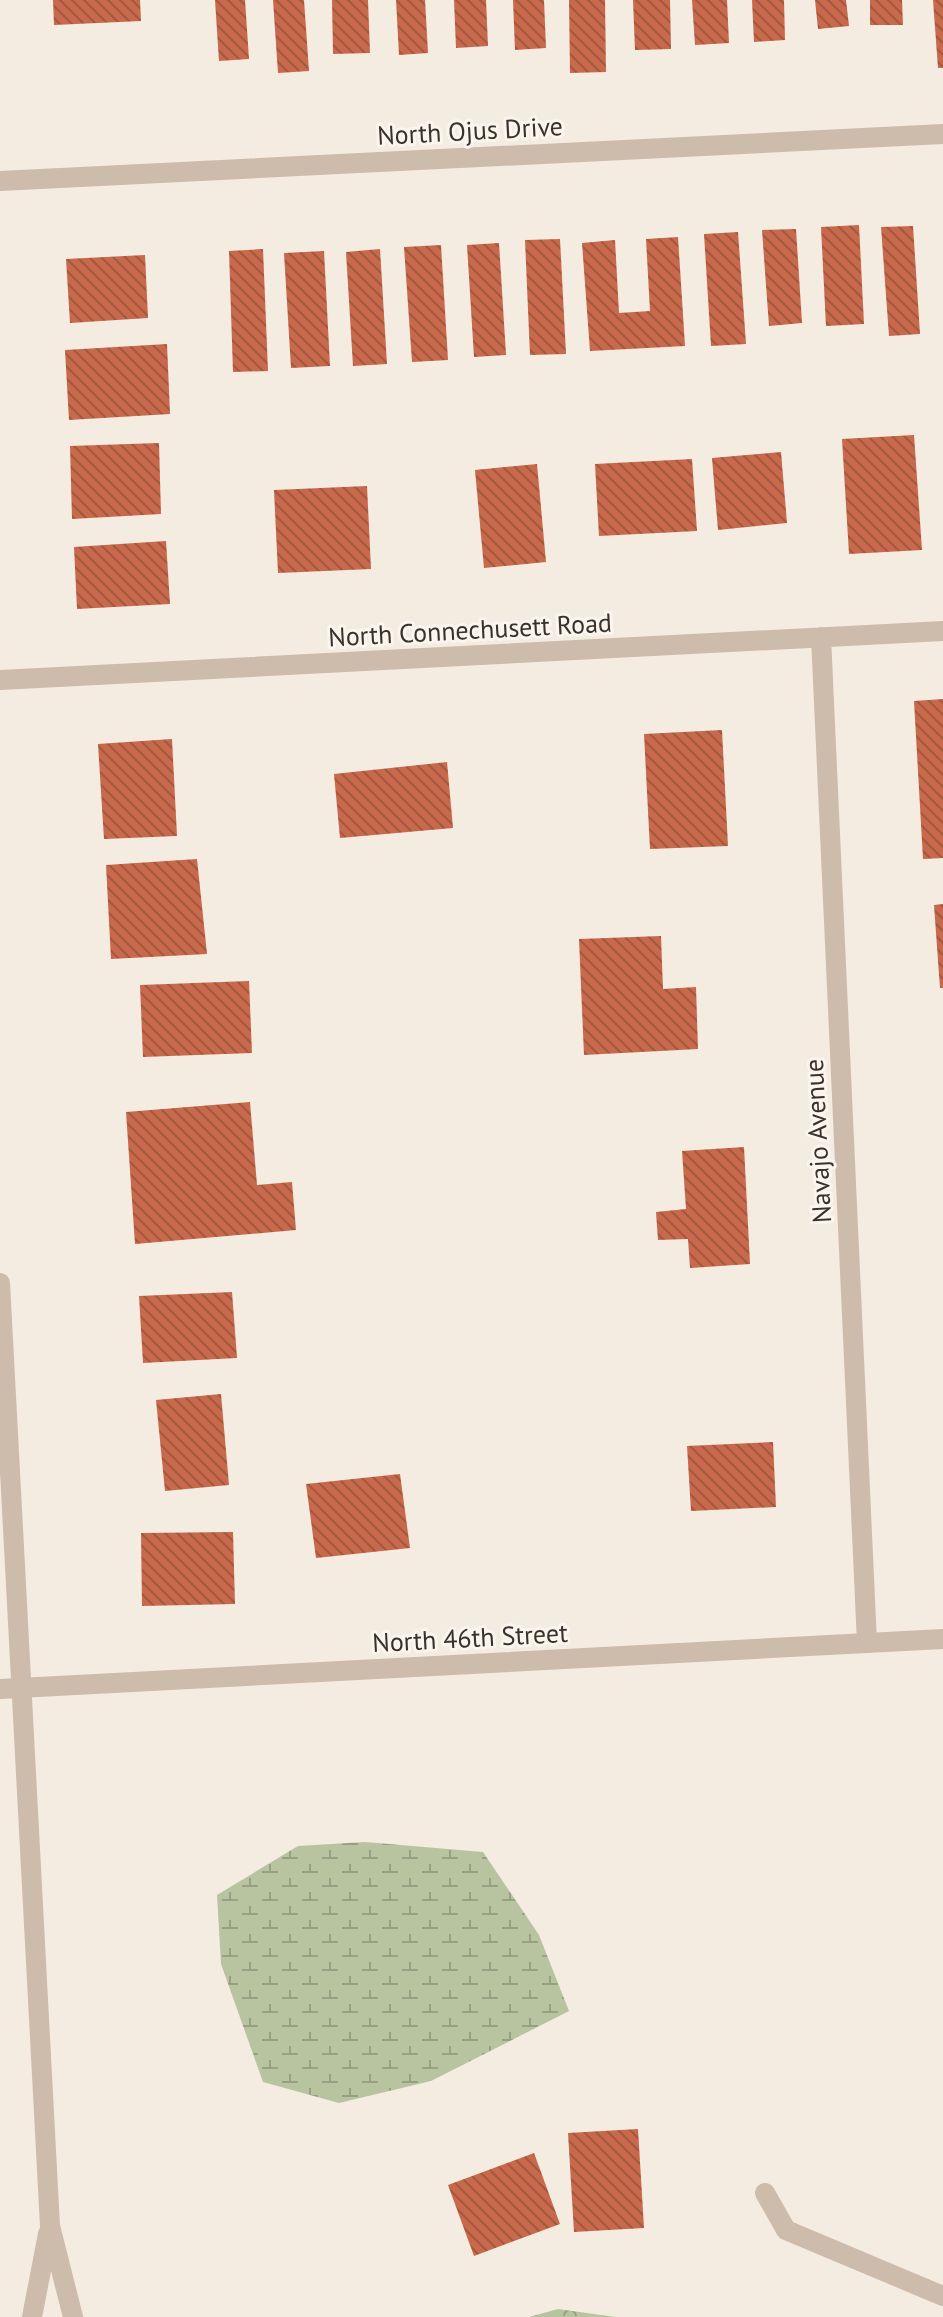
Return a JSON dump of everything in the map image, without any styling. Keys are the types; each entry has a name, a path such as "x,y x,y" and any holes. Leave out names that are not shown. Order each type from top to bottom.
{"street":[{"name":"North Ojus Drive","path":"0,181 943,134"},
{"name":"North Connechusett Road","path":"0,680 943,631"},
{"name":"Navajo Avenue","path":"821,637 867,1643"},
{"path":"0,1283 10,1689 50,2226 73,2317"},
{"name":"North 46th Street","path":"10,1689 943,1639"},
{"path":"765,2193 786,2230 943,2296"},
{"path":"32,2317 50,2226"}],"green space":[{"path":"365,1842 483,1852 539,1935 569,2011 431,2081 339,2103 263,2082 221,1964 217,1895 298,1846"},
{"path":"558,2309 615,2317 529,2317"}],"building":[{"path":"53,0 140,0 141,21 54,25"},
{"path":"215,0 245,0 249,59 219,61"},
{"path":"273,0 304,0 309,71 278,73"},
{"path":"332,0 368,0 370,53 333,54"},
{"path":"396,0 425,0 428,53 399,55"},
{"path":"454,0 486,0 488,46 456,48"},
{"path":"513,0 544,0 546,48 515,50"},
{"path":"569,0 605,0 606,72 570,73"},
{"path":"633,0 670,0 671,49 635,50"},
{"path":"692,0 727,0 729,43 695,45"},
{"path":"752,0 784,0 785,40 754,42"},
{"path":"815,0 846,0 849,26 818,29"},
{"path":"870,0 902,0 903,25 870,25"},
{"path":"933,0 943,0 943,68 938,68"},
{"path":"859,225 864,324 826,326 821,227"},
{"path":"913,226 920,334 889,336 881,227"},
{"path":"796,229 802,323 769,326 762,230"},
{"path":"738,232 746,344 711,346 704,234"},
{"path":"678,237 685,346 590,351 582,243 615,240 619,313 650,311 646,239"},
{"path":"560,239 566,354 530,355 525,240"},
{"path":"499,243 506,355 474,357 467,245"},
{"path":"441,245 448,360 412,362 404,247"},
{"path":"263,249 268,371 233,372 229,251"},
{"path":"380,249 387,364 353,366 346,252"},
{"path":"324,251 330,366 291,368 284,253"},
{"path":"145,255 148,318 70,323 66,259"},
{"path":"167,344 170,414 69,420 65,350"},
{"path":"914,435 922,550 849,554 842,439"},
{"path":"159,443 161,514 72,519 70,446"},
{"path":"781,452 787,523 718,530 712,458"},
{"path":"692,459 697,531 599,536 595,464"},
{"path":"537,464 546,562 484,568 475,470"},
{"path":"367,486 371,569 278,573 274,490"},
{"path":"166,541 170,604 77,609 74,547"},
{"path":"943,699 943,858 923,859 914,701"},
{"path":"722,730 728,846 650,849 644,734"},
{"path":"172,739 177,836 104,839 98,744"},
{"path":"447,762 453,828 340,838 334,774"},
{"path":"197,859 207,954 111,959 106,865"},
{"path":"943,904 943,988 940,988 934,905"},
{"path":"661,936 663,989 696,987 698,1049 584,1055 579,939"},
{"path":"249,981 252,1053 143,1057 140,985"},
{"path":"250,1102 257,1185 292,1182 296,1230 135,1244 126,1112"},
{"path":"744,1147 750,1264 690,1268 688,1239 658,1240 656,1212 686,1209 682,1151"},
{"path":"232,1292 237,1358 143,1363 139,1296"},
{"path":"221,1394 229,1485 165,1491 156,1400"},
{"path":"773,1442 776,1507 691,1511 687,1446"},
{"path":"400,1474 410,1548 316,1558 306,1484"},
{"path":"233,1532 235,1604 142,1606 141,1533"},
{"path":"638,2129 644,2228 574,2232 568,2133"},
{"path":"534,2153 560,2224 474,2256 448,2185"}]}
